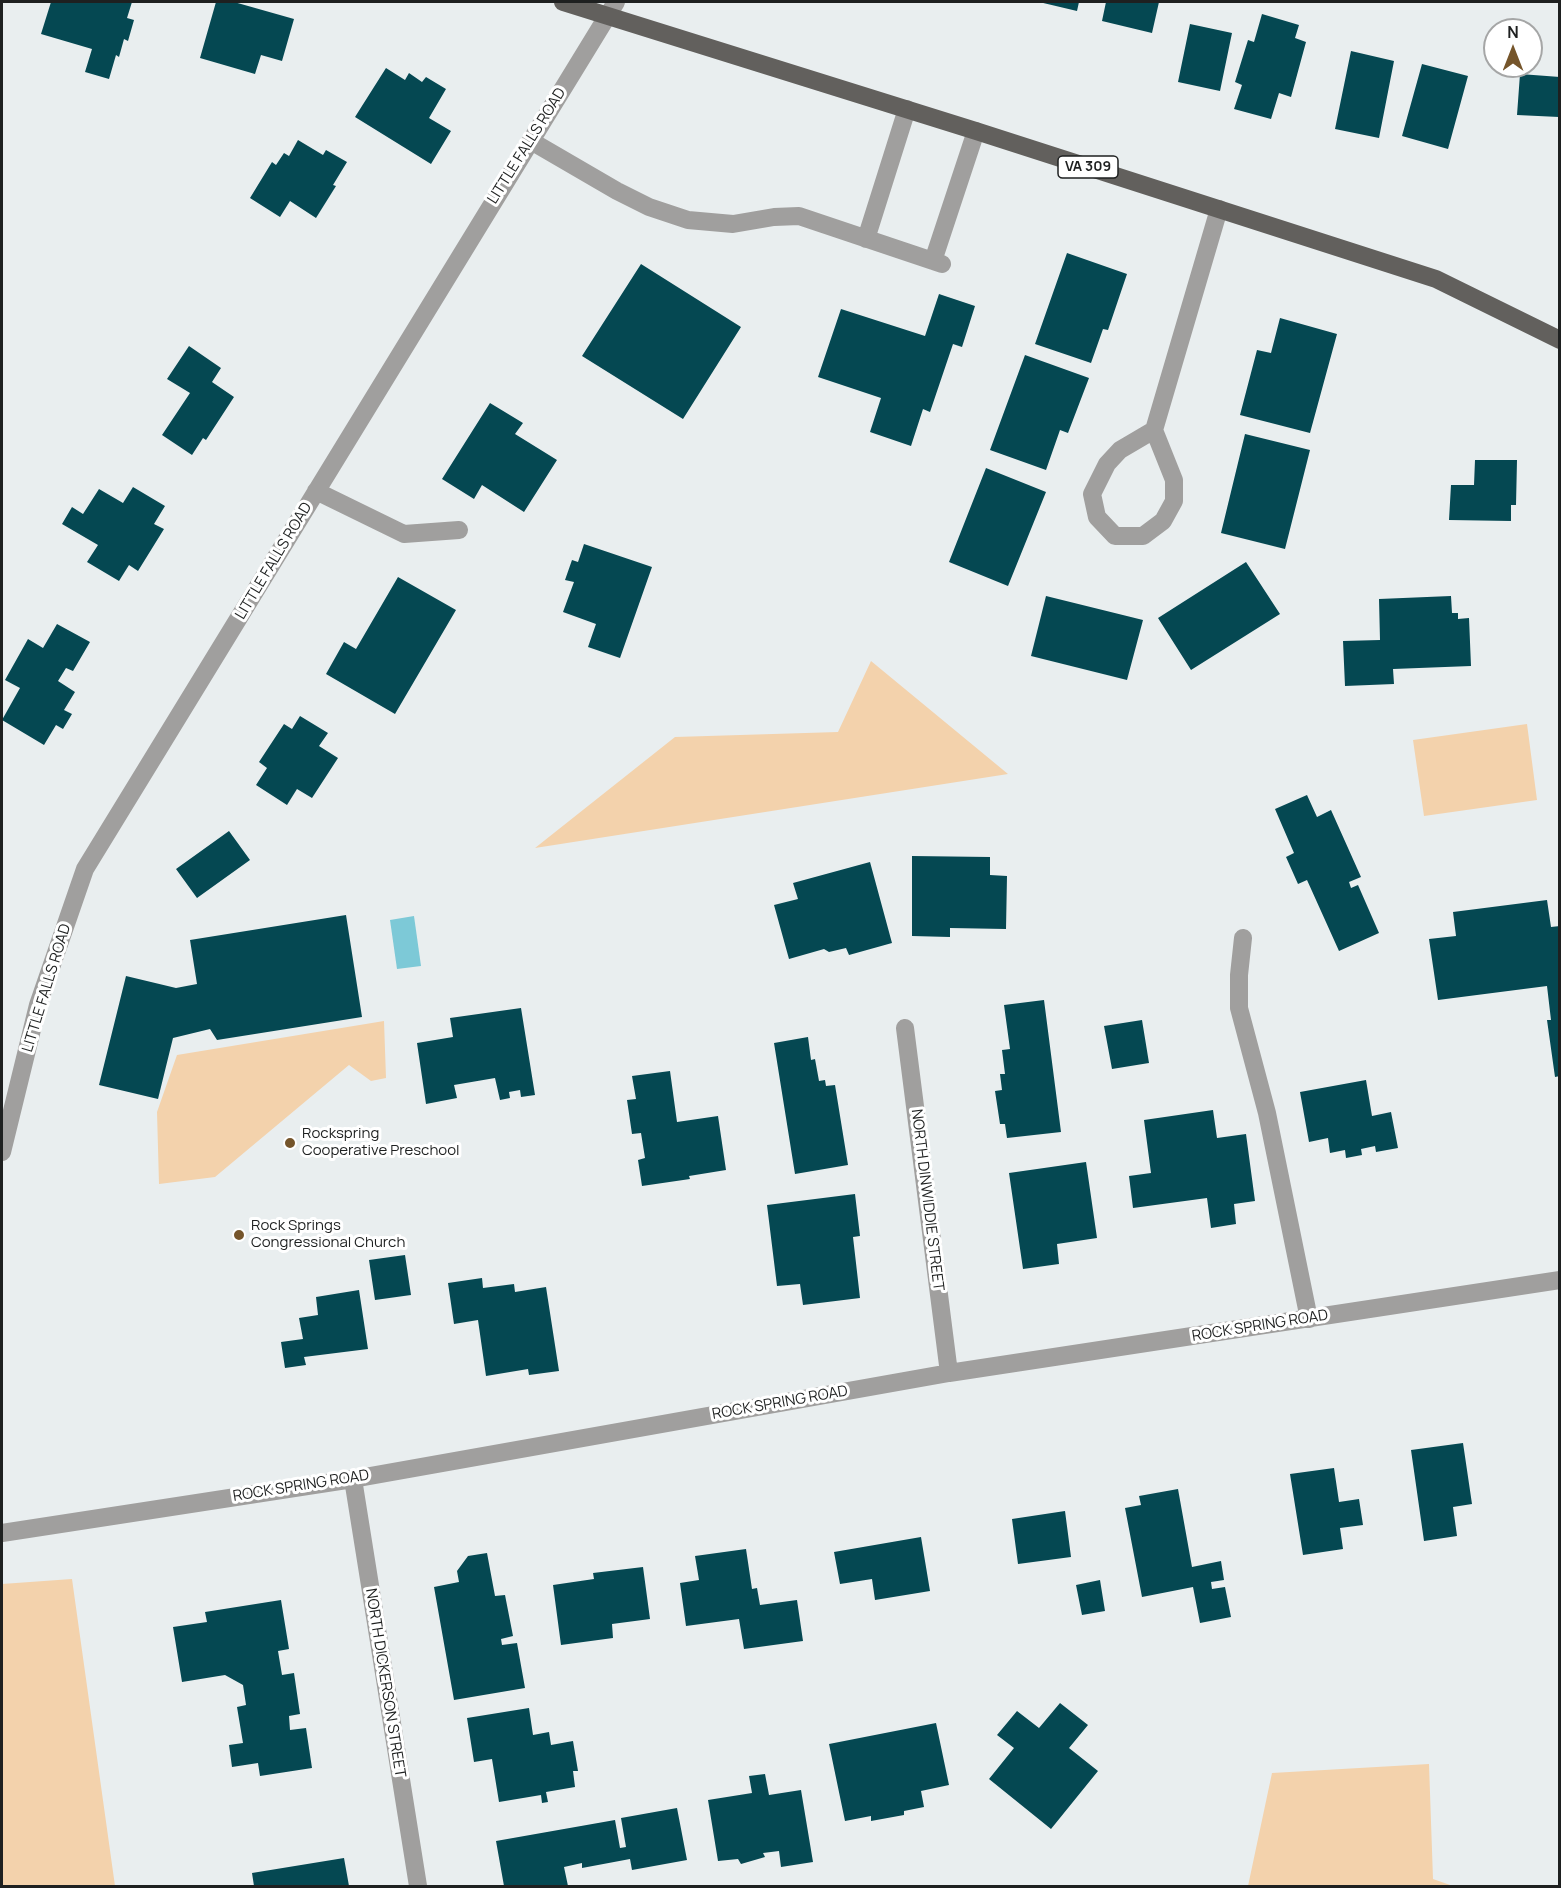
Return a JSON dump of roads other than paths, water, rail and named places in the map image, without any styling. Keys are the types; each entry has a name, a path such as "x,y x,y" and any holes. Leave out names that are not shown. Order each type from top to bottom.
{"main road":[{"name":"VA 309","path":"563,2 612,8 907,109 1436,279 1560,340"}],"street":[{"name":"LITTLE FALLS ROAD","path":"2,1152 38,1005 85,869 612,8"},
{"path":"866,239 907,109"},
{"path":"531,141 617,191 650,207 688,219 732,224 774,217 799,216 938,262 976,131"},
{"path":"1155,430 1120,450 1107,464 1092,494 1097,517 1115,536 1143,536 1163,521 1174,501 1174,480 1155,430 1219,209"},
{"path":"316,491 404,534 459,530"},
{"path":"1243,938 1239,975 1239,1008 1267,1113 1310,1318"},
{"name":"NORTH DINWIDDIE STREET","path":"905,1028 949,1373"},
{"name":"ROCK SPRING ROAD","path":"2,1533 352,1479 949,1373 1560,1280"},
{"name":"NORTH DICKERSON STREET","path":"352,1479 418,1887"}],"water":[{"path":"414,916 421,966 397,969 390,920"}],"place":[{"name":"Rockspring Cooperative Preschool","path":"290,1143"},
{"name":"Rock Springs Congressional Church","path":"239,1235"}]}
